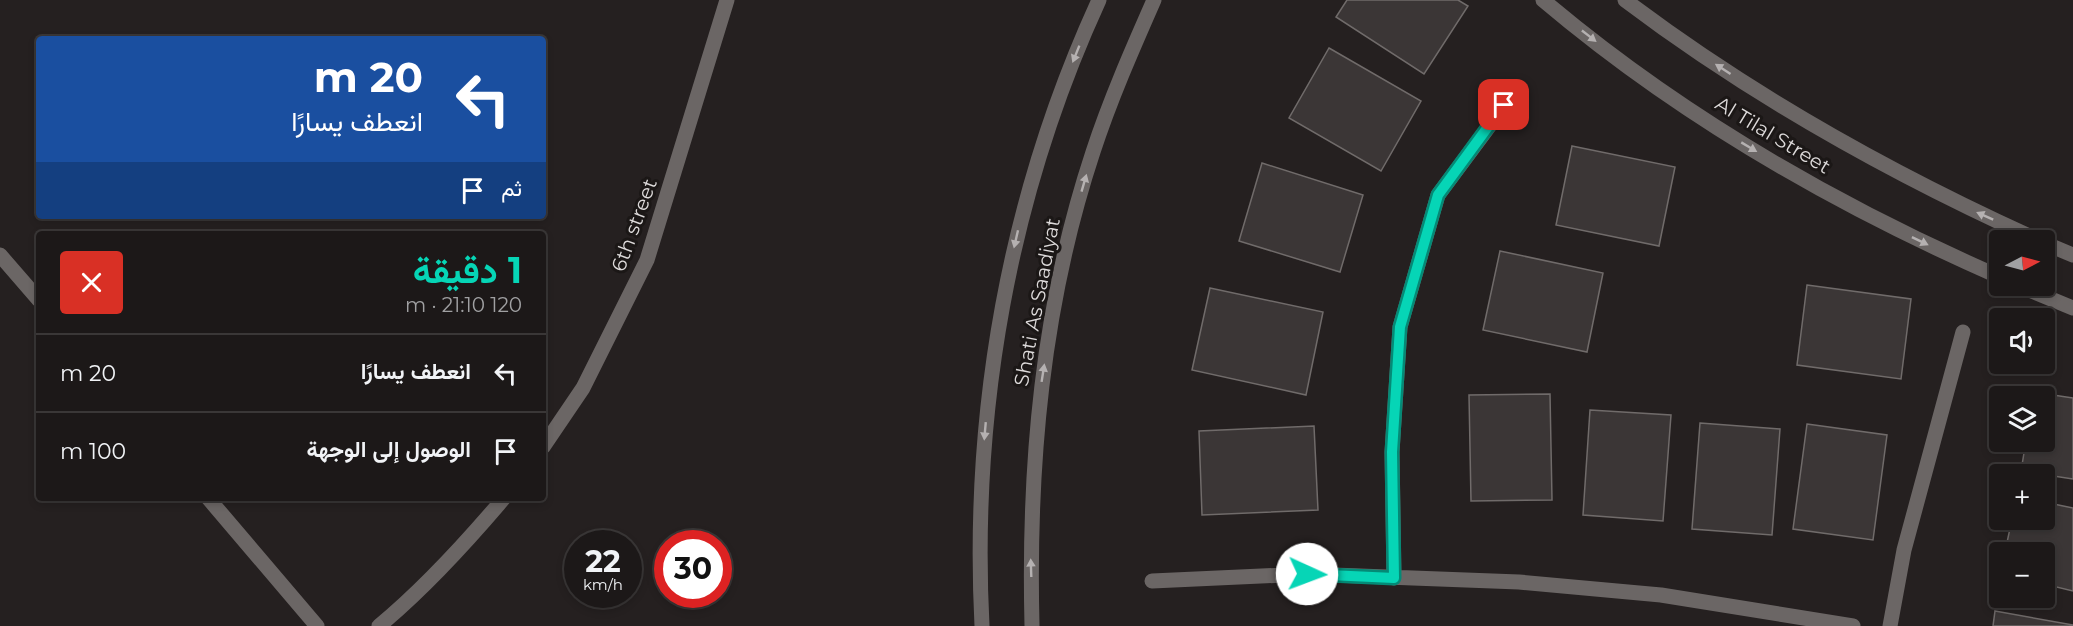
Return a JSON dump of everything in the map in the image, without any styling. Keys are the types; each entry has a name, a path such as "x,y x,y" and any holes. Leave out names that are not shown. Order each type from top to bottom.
{"street":[{"name":"6th street","path":"546,443 583,388 648,260 727,0"},
{"name":"Shati As Saadiyat","path":"982,626 980,503 984,433 1004,294 1038,159 1061,92 1099,0"},
{"name":"Shati As Saadiyat","path":"1032,626 1030,548 1033,468 1040,389 1052,310 1093,152 1121,75 1154,0"},
{"name":"Al Tilal Street","path":"1543,0 1614,56 1745,144 1882,222 1989,273"},
{"name":"Al Tilal Street","path":"1624,0 1770,100 1922,185 2017,230"},
{"path":"1394,578 1392,452 1400,327 1438,195 1504,105"},
{"path":"2055,248 2073,255"},
{"path":"0,255 36,297"},
{"path":"2044,296 2073,308"},
{"path":"1890,626 1904,550 1963,332"},
{"path":"211,501 317,626"},
{"path":"379,626 402,607 469,539 501,501"},
{"path":"1152,581 1307,574 1519,582 1661,595 1853,626"}],"building":[{"path":"1347,0 1458,0 1468,6 1424,74 1336,17"},
{"path":"1329,48 1421,101 1381,171 1289,118"},
{"path":"1572,146 1675,167 1659,246 1556,225"},
{"path":"1262,163 1363,195 1340,272 1239,241"},
{"path":"1500,251 1603,273 1587,352 1483,330"},
{"path":"1807,285 1911,299 1901,379 1797,365"},
{"path":"1210,288 1323,312 1306,395 1192,370"},
{"path":"1550,394 1552,500 1471,501 1469,395"},
{"path":"2055,395 2073,398 2073,479 2055,476 2055,464 2022,464 2024,452 2055,452"},
{"path":"1590,410 1671,415 1663,521 1583,515"},
{"path":"1700,423 1780,429 1772,535 1692,529"},
{"path":"1807,424 1887,435 1873,540 1793,529"},
{"path":"1314,426 1318,510 1202,515 1199,431"},
{"path":"2055,504 2073,508 2073,591 2055,587 2055,542 2007,542 2010,530 2055,530"},
{"path":"1995,611 2073,625 2073,626 1993,626"}],"route":[{"path":"1307,574 1394,578 1392,452 1400,327 1438,195 1504,105"}]}
